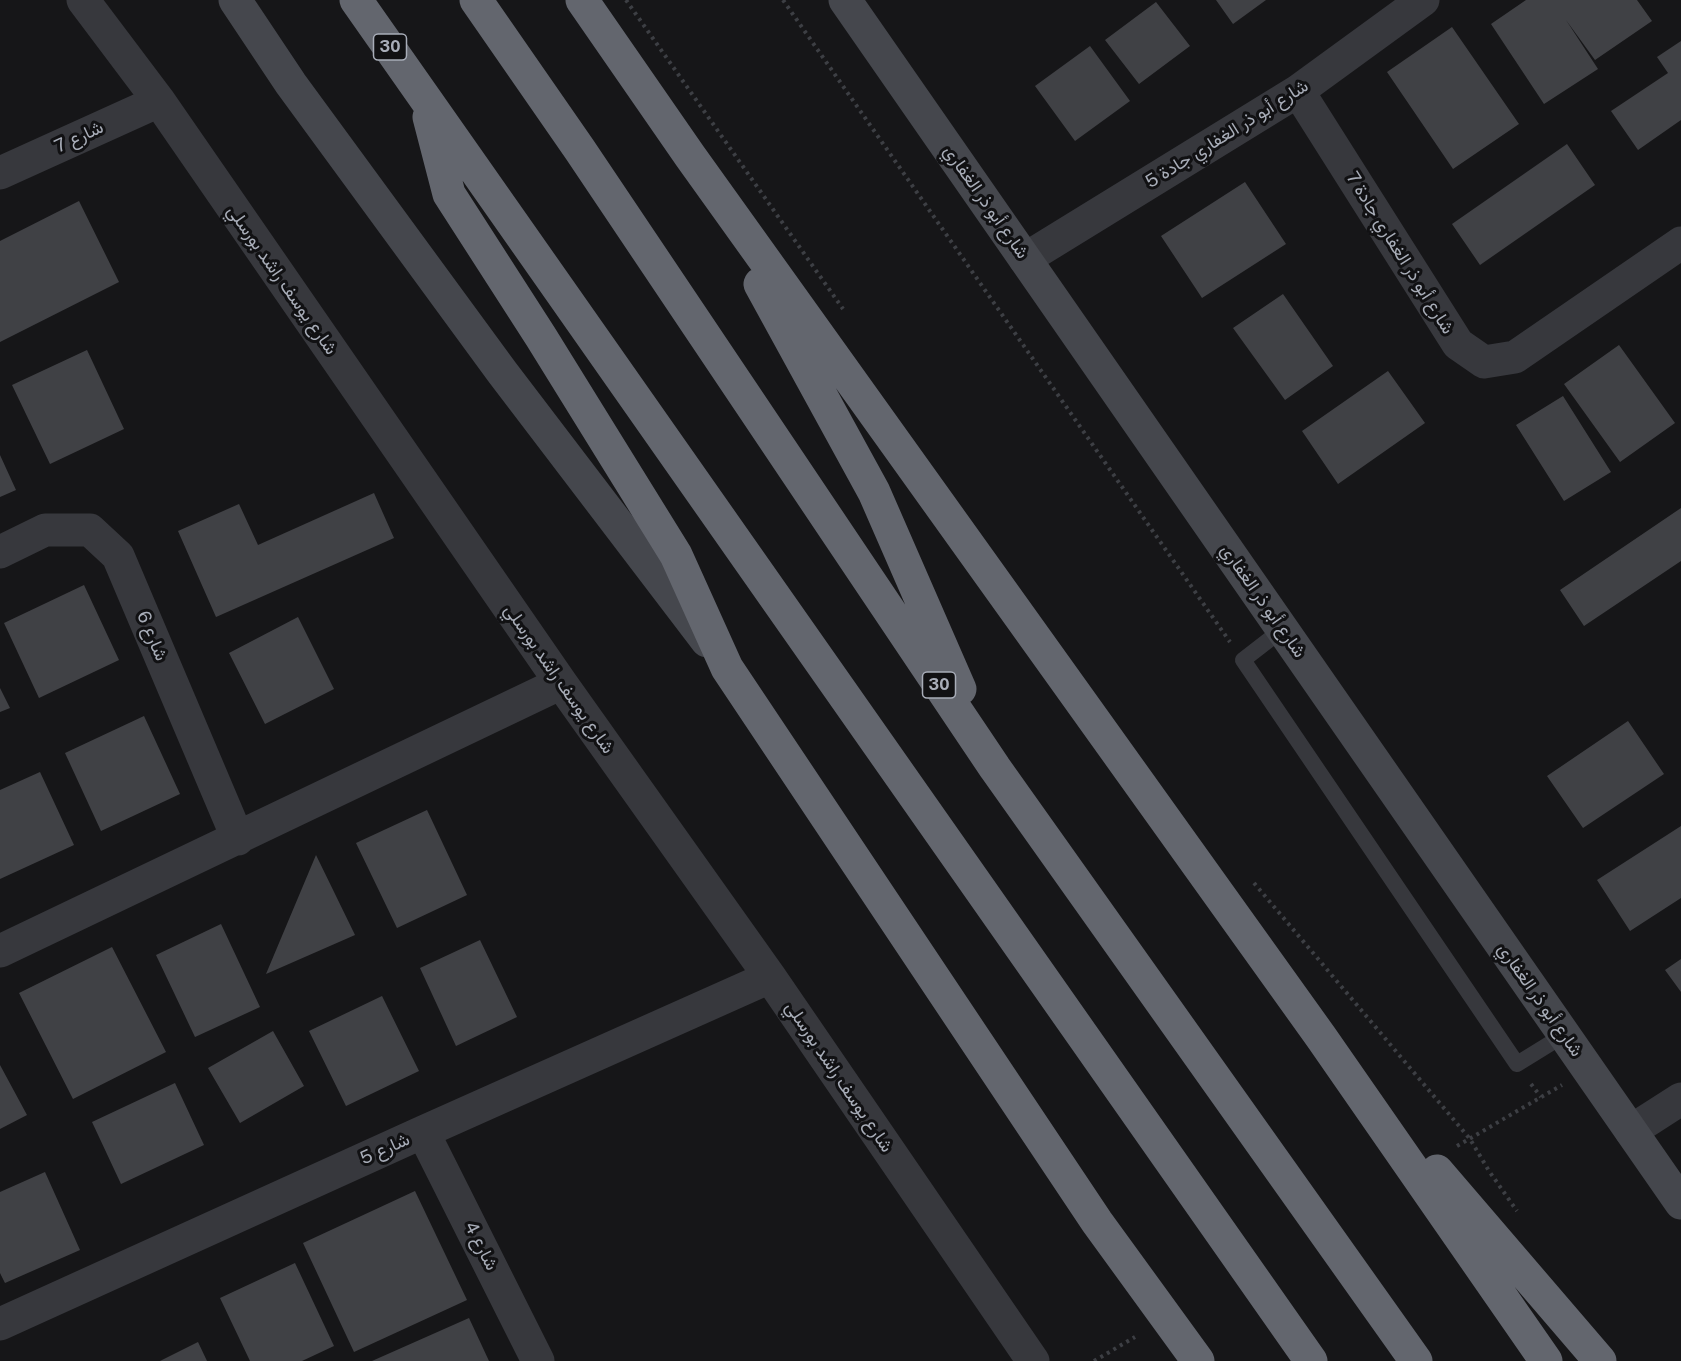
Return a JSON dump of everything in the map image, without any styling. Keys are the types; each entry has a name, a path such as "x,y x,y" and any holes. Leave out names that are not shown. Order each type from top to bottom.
{"highway":[{"name":"30","path":"356,0 1311,1361"},
{"name":"30","path":"476,0 580,150 995,768 1416,1361"},
{"path":"582,0 690,156 1321,1037 1546,1361"},
{"path":"423,95 449,194 676,555 727,668 1097,1222 1198,1361"},
{"path":"690,156 874,492 995,768"},
{"path":"1321,1037 1600,1361"},
{"path":"1147,1293 1180,1361"}],"street":[{"name":"شارع يوسف راشد بورسلي","path":"83,0 159,101 561,683 770,977 1033,1361"},
{"path":"211,0 291,84"},
{"path":"235,0 291,84 502,372 727,668"},
{"name":"شارع أبو ذر الغفاري","path":"845,0 1681,1203"},
{"name":"شارع أبو ذر الغفاري جادة 5","path":"1025,259 1298,91 1423,0"},
{"name":"شارع أبو ذر الغفاري جادة 7","path":"1298,91 1458,344 1484,362 1515,357 1681,243"},
{"name":"شارع 7","path":"0,174 159,101"},
{"name":"شارع 6","path":"0,552 45,530 90,530 118,556 238,839"},
{"path":"0,951 561,683"},
{"name":"شارع 5","path":"0,1324 770,977"},
{"path":"1631,1131 1681,1100"},
{"name":"شارع 4","path":"423,1132 538,1361"}],"lane":[{"path":"1282,629 1244,660 1517,1064 1564,1035"}],"path":[{"path":"626,0 844,311"},
{"path":"783,0 1244,660"},
{"path":"1251,880 1470,1139 1588,1069"},
{"path":"1094,1361 1135,1337"}],"building":[{"path":"1216,0 1266,0 1233,24"},
{"path":"1526,0 1637,0 1652,21 1595,60 1566,20 1598,69 1544,104 1491,24"},
{"path":"1156,2 1190,46 1139,84 1105,40"},
{"path":"1452,27 1519,124 1453,169 1387,72"},
{"path":"1681,41 1681,120 1638,150 1611,111 1668,73 1657,57"},
{"path":"1090,46 1130,101 1075,141 1035,86"},
{"path":"1567,144 1595,185 1480,265 1452,224"},
{"path":"1245,182 1286,244 1202,298 1161,236"},
{"path":"79,201 119,282 0,342 0,241"},
{"path":"1283,294 1333,366 1285,400 1233,328"},
{"path":"1619,345 1675,423 1620,462 1564,384"},
{"path":"87,350 124,429 50,464 12,385"},
{"path":"1388,371 1425,423 1338,484 1302,431"},
{"path":"1563,396 1611,472 1564,501 1516,425"},
{"path":"0,455 16,490 0,497"},
{"path":"374,493 394,538 216,617 178,531 239,504 258,545"},
{"path":"1681,508 1681,561 1584,626 1560,590"},
{"path":"84,585 119,660 39,698 4,623"},
{"path":"298,617 334,689 265,724 229,653"},
{"path":"0,688 10,708 0,712"},
{"path":"144,716 180,794 101,831 65,753"},
{"path":"1628,721 1664,774 1583,828 1547,776"},
{"path":"40,772 74,845 0,879 0,790"},
{"path":"427,810 467,895 397,928 356,843"},
{"path":"1681,826 1681,898 1630,931 1597,880"},
{"path":"316,855 355,935 266,974"},
{"path":"221,924 260,1007 195,1037 156,955"},
{"path":"480,940 517,1017 456,1046 420,968"},
{"path":"112,947 166,1052 73,1099 19,993"},
{"path":"1681,959 1681,992 1665,970"},
{"path":"382,996 419,1071 346,1106 309,1031"},
{"path":"273,1031 304,1086 240,1123 208,1068"},
{"path":"0,1065 27,1115 0,1129"},
{"path":"175,1083 204,1145 121,1184 92,1122"},
{"path":"45,1172 80,1250 5,1283 0,1273 0,1192"},
{"path":"415,1191 467,1300 354,1352 303,1243"},
{"path":"295,1263 334,1346 302,1361 250,1361 220,1298"},
{"path":"469,1318 489,1361 372,1361"},
{"path":"198,1342 207,1361 160,1361"}]}
